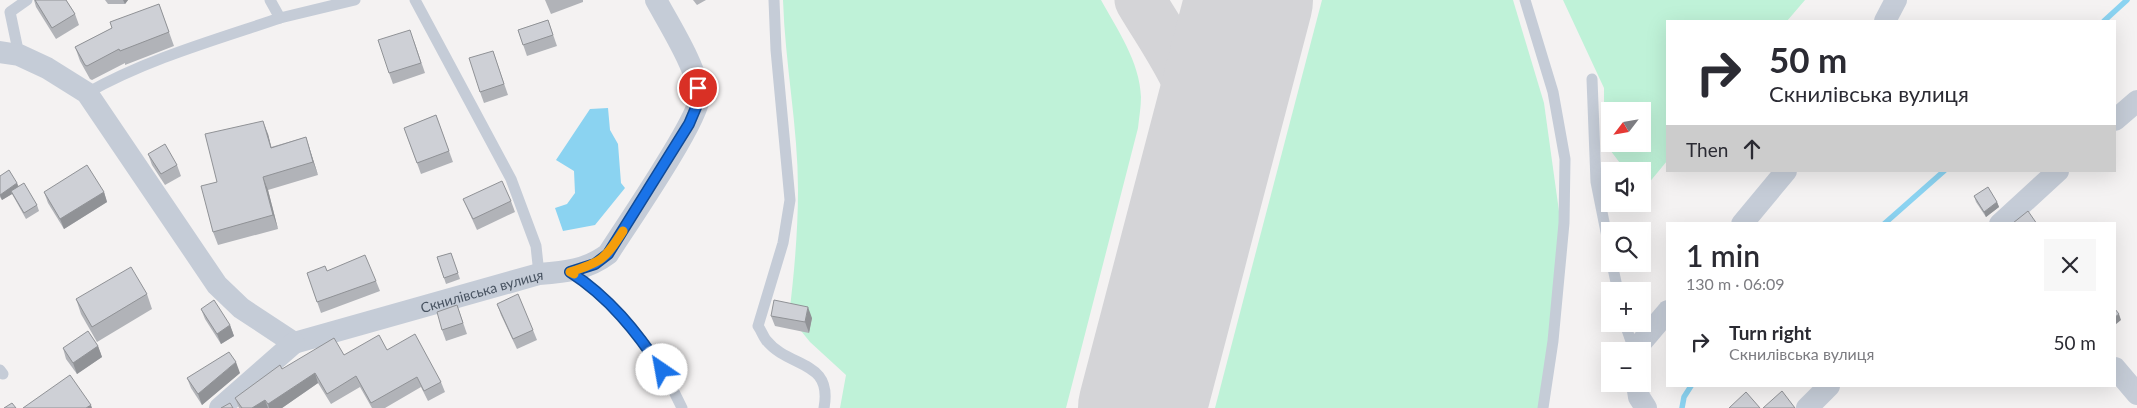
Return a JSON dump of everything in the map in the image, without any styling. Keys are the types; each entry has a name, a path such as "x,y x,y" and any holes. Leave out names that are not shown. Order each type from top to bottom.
{"street":[{"name":"Скнилівська вулиця","path":"220,408 294,343 539,274 570,272 595,264 608,254 689,124 700,98 696,78 656,0"},
{"path":"1886,20 1896,0"},
{"path":"10,54 47,68 87,93 218,285 241,308 294,343"},
{"path":"1744,222 1785,172"},
{"path":"2002,222 2057,172"},
{"path":"1642,342 1666,313"},
{"path":"2116,369 2137,394"},
{"path":"1806,408 1828,387"},
{"path":"1639,392 1646,408"}],"lane":[{"path":"10,54 10,12 27,0"},
{"path":"270,0 280,18"},
{"path":"87,93 113,78 147,64 280,18 355,0"},
{"path":"415,0 511,179 536,246 539,274"},
{"path":"774,0 776,50 790,200 783,243 758,326 766,340 781,353 812,369 824,381 827,394 824,408"},
{"path":"1525,0 1553,92 1565,159 1563,233 1553,341 1543,408"},
{"path":"1592,79 1596,182 1604,222"},
{"path":"570,272 589,284 640,337 672,386 682,408"}],"green space":[{"path":"783,0 1101,0 1127,46 1137,71 1141,105 1138,128 1066,408 840,408 846,375 810,342 789,316 798,190 796,143"},
{"path":"1322,0 1513,0 1544,103 1562,233 1540,408 1215,408"},
{"path":"1563,0 1805,0 1788,20 1666,20 1666,162 1651,180 1651,162 1619,162 1612,152 1651,152 1651,102 1604,102 1604,88"}],"water":[{"path":"608,108 610,130 618,144 621,183 625,188 595,225 563,231 555,208 567,204 575,193 574,171 556,160 590,109"}],"building":[{"path":"35,0 66,0 75,14 52,28"},
{"path":"159,4 169,32 120,51 119,49 87,66 85,65 75,47 112,28 110,22"},
{"path":"548,20 553,35 523,45 518,30"},
{"path":"410,30 421,63 389,73 378,40"},
{"path":"493,51 504,84 480,92 469,58"},
{"path":"436,115 449,151 417,163 404,128"},
{"path":"263,121 271,148 306,137 313,162 263,177 273,215 213,232 201,186 217,182 205,134"},
{"path":"165,144 177,165 161,174 148,154"},
{"path":"87,165 104,192 60,219 44,192"},
{"path":"9,170 17,183 0,195 0,176"},
{"path":"502,181 511,201 473,219 463,199"},
{"path":"24,183 37,205 24,213 11,191"},
{"path":"1988,187 1997,202 1984,212 1974,196"},
{"path":"2028,211 2036,222 2014,222"},
{"path":"451,253 458,273 444,278 437,257"},
{"path":"365,255 376,281 317,302 307,273 325,266 327,271"},
{"path":"131,267 147,294 92,327 76,299"},
{"path":"518,294 533,330 513,339 497,304"},
{"path":"214,300 230,325 217,334 201,309"},
{"path":"774,300 808,307 805,322 771,316"},
{"path":"457,305 463,323 442,330 437,312"},
{"path":"88,331 98,346 73,363 63,348"},
{"path":"415,334 441,382 424,391 417,377 371,403 356,376 327,394 315,373 268,404 265,400 252,408 242,408 235,398 280,365 282,369 334,338 344,355 379,335 387,350"},
{"path":"229,352 236,362 198,394 187,378"},
{"path":"70,375 91,405 86,408 23,408"},
{"path":"1782,391 1795,408 1763,408"},
{"path":"1746,392 1760,408 1729,408"},
{"path":"12,403 16,408 4,408"},
{"path":"230,403 233,408 221,408"}],"waterway":[{"path":"2105,20 2127,0"},
{"path":"1886,222 1943,172"},
{"path":"1682,408 1684,397 1690,387"}],"taxiway":[{"path":"1140,0 1182,71 1198,109 1203,129 1204,150 1201,175 1192,218"}],"runway":[{"path":"1142,408 1249,0"}],"slow traffic":[{"path":"574,274 570,272 595,264 608,254 623,231"}],"route":[{"path":"662,370 640,337 606,300 589,284 570,272 595,264 608,254 689,124 700,98 698,88"}]}
